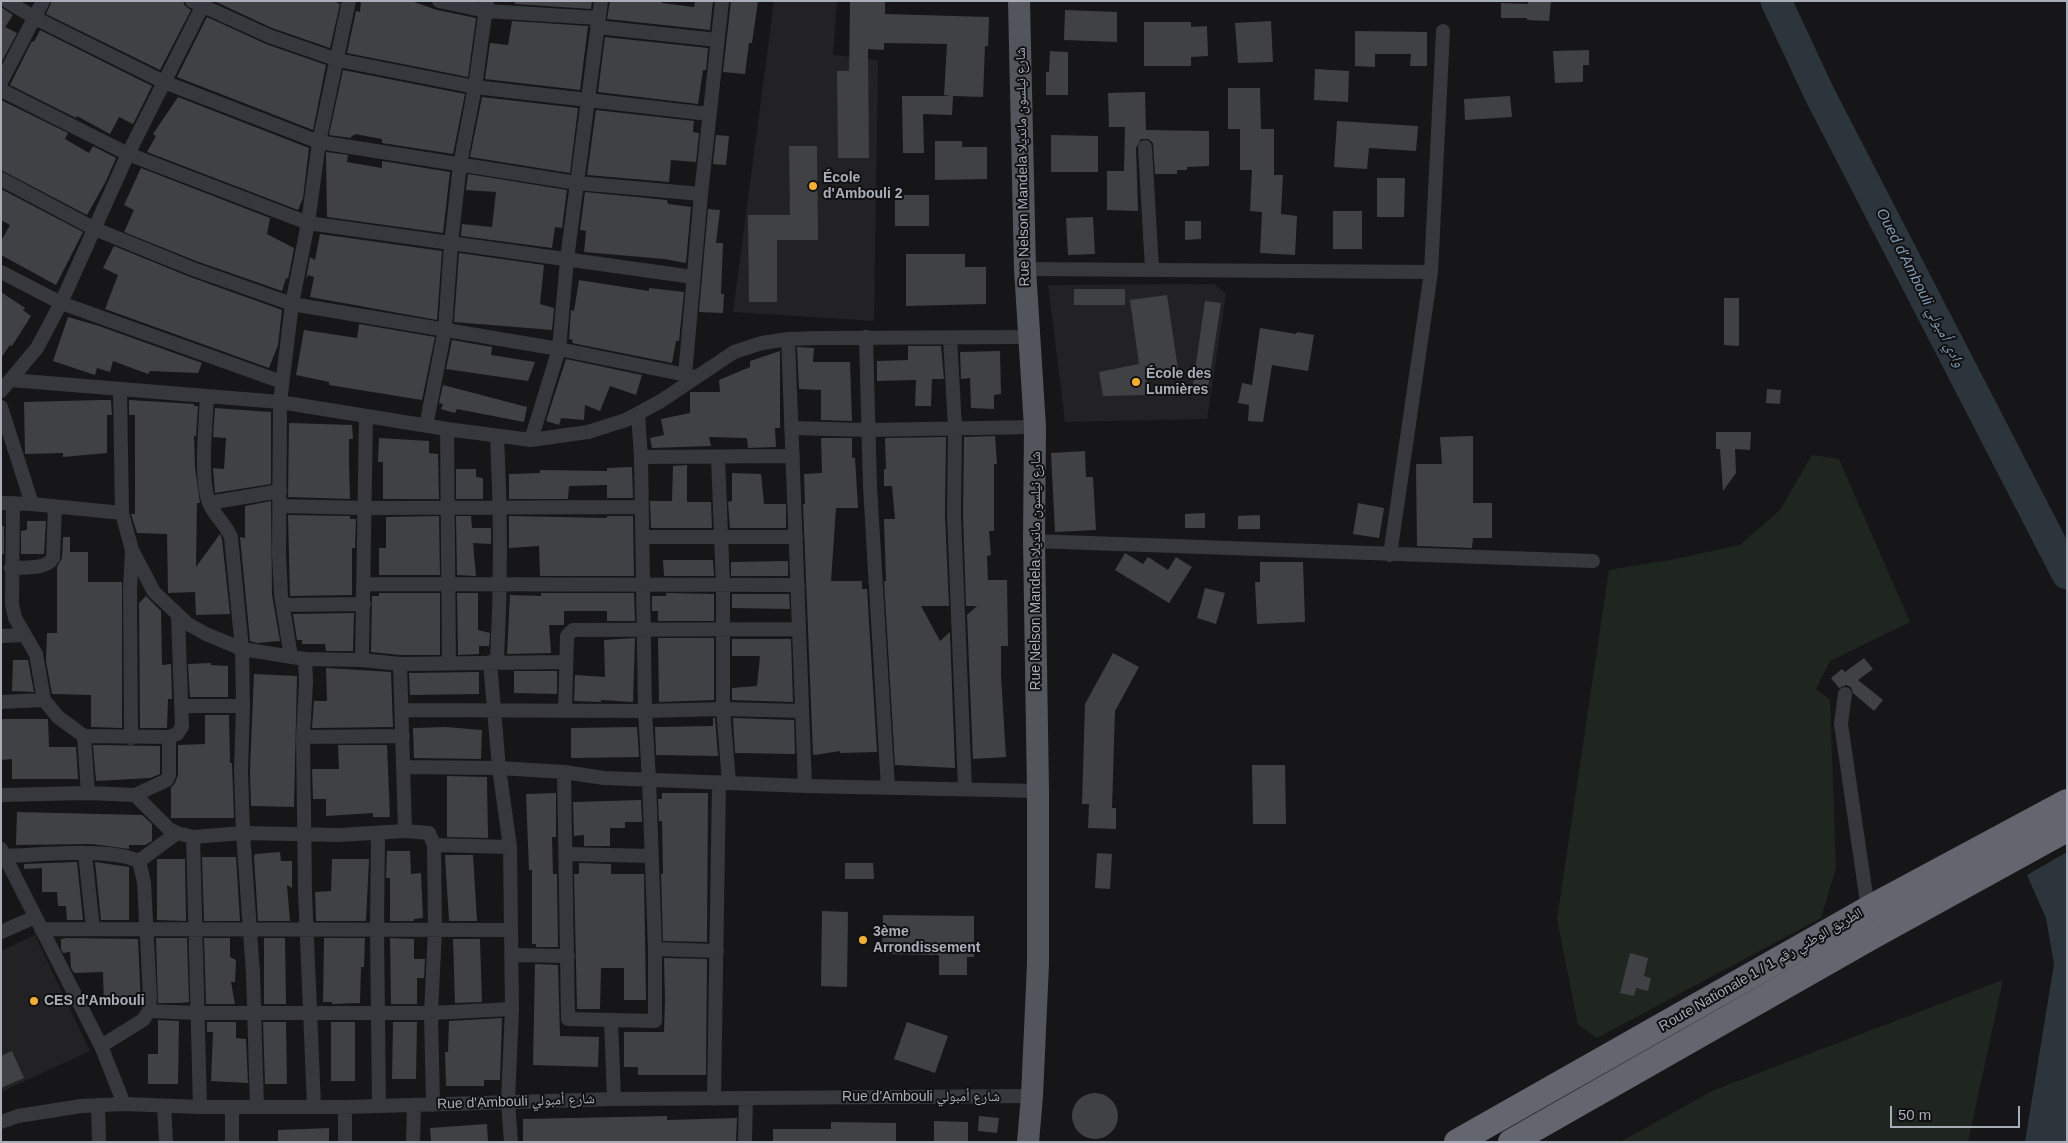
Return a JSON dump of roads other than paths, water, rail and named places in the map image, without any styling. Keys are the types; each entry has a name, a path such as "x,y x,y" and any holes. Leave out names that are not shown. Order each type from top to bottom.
{"highway":[{"name":"Route Nationale 1 / الطريق الوطني رقم 1","path":"1511,1142 1995,854 2067,802"},
{"name":"Route Nationale 1 / الطريق الوطني رقم 1","path":"1457,1142 1868,909 1995,854 2067,829"}],"main road":[{"name":"Rue Nelson Mandela شارع نيلسون مانديلا","path":"1019,1 1025,269 1035,427 1034,541 1038,791 1038,964 1028,1142"}],"street":[{"path":"7,1 35,18 164,82 319,142 577,183 701,194"},
{"path":"1,82 42,1"},
{"path":"314,1106 304,835 303,737 306,682 283,605 279,555 280,402 292,304 308,223 319,142 338,60 349,1"},
{"path":"439,1 487,6 717,40"},
{"path":"531,440 559,349 567,259 601,1"},
{"path":"690,376 693,277 722,1"},
{"path":"1,391 37,348 61,303 128,154 164,82 200,3 269,36 338,60 475,87 709,114"},
{"path":"426,426 445,329 451,244 460,164 475,87 487,6"},
{"path":"1390,555 1431,272 1442,31"},
{"path":"1,90 128,154 308,223 693,277"},
{"path":"1145,146 1152,269"},
{"path":"1,178 95,229 193,270 292,304 559,349 690,376"},
{"path":"1025,269 1431,272"},
{"path":"1,272 61,303 282,382"},
{"path":"11,380 280,402 426,426 531,440 588,432 638,414 661,401 690,376 734,352 762,343 788,339 866,337 1028,337"},
{"path":"866,337 867,430 888,788"},
{"path":"950,338 955,427 954,515 964,789"},
{"path":"788,339 805,786"},
{"path":"120,390 122,512 132,550 154,592 188,624 206,634 242,649 298,658 362,660 400,664 566,662"},
{"path":"207,396 205,484 209,503 227,527 231,538 242,649 241,770 243,833 255,1012 257,1107"},
{"path":"1,407 32,504"},
{"path":"564,772 568,1019 654,1021 655,949 649,779 644,711 644,584 638,414"},
{"path":"362,660 366,416"},
{"path":"791,428 867,430 1035,427"},
{"path":"446,429 449,662"},
{"path":"497,436 501,507 501,584 494,662 499,768 510,847 512,1009 508,1101 511,1142"},
{"path":"641,457 793,456"},
{"path":"714,1099 717,951 724,782 723,586 718,457"},
{"path":"209,503 280,491"},
{"path":"122,512 7,503 15,618 36,654 44,700 58,717 84,736 131,738 169,737 178,734 182,727 178,616"},
{"path":"11,568 45,565 53,558 55,506"},
{"path":"280,506 364,508 641,507"},
{"path":"642,537 796,537"},
{"path":"1034,541 1593,561"},
{"path":"131,738 130,588 132,550"},
{"path":"364,584 798,585"},
{"path":"283,605 364,604"},
{"path":"565,711 567,636 573,630 799,630"},
{"path":"1,636 25,635"},
{"path":"400,664 405,831"},
{"path":"1844,694 1841,724 1868,909"},
{"path":"1,702 44,700"},
{"path":"182,706 243,706"},
{"path":"402,710 644,711 724,708 802,711"},
{"path":"84,736 88,793"},
{"path":"303,737 403,736"},
{"path":"1,795 88,793 134,795 167,780 169,775 169,737"},
{"path":"404,767 499,768 564,772 604,778 805,786 1038,791"},
{"path":"134,795 158,820 177,833 194,837 243,833 304,835 378,834 405,831 429,833 434,845 435,930 431,1013 433,1105"},
{"path":"140,861 177,833"},
{"path":"378,834 379,1105"},
{"path":"194,837 200,1107"},
{"path":"434,845 510,847"},
{"path":"124,1104 101,1046 3,852 111,854 130,857 140,861"},
{"path":"85,854 93,928"},
{"path":"566,854 652,856"},
{"path":"101,1046 143,1020 148,1011 150,997 143,876 140,861"},
{"path":"1,932 38,923 146,930 307,928 511,930"},
{"path":"655,949 717,951"},
{"path":"511,955 568,956"},
{"path":"148,1011 198,1013 431,1013 512,1009"},
{"path":"611,1021 614,1099"},
{"name":"Rue d'Ambouli شارع أمبولي","path":"1,1122 18,1116 81,1106 124,1104 200,1107 345,1107 614,1099 1032,1096"},
{"path":"745,1142 746,1098"},
{"path":"98,1106 99,1142"},
{"path":"164,1106 166,1142"},
{"path":"413,1142 414,1106"},
{"path":"232,1107 232,1142"},
{"path":"344,1142 345,1107"}],"waterway":[{"name":"Oued d'Ambouli وادي أمبولي","path":"1776,1 1819,93 2067,574"}],"place":[{"name":"École d'Ambouli 2","path":"813,186"},
{"name":"École des Lumières","path":"1136,382"},
{"name":"3ème Arrondissement","path":"863,940"},
{"name":"CES d'Ambouli","path":"34,1001"}]}
